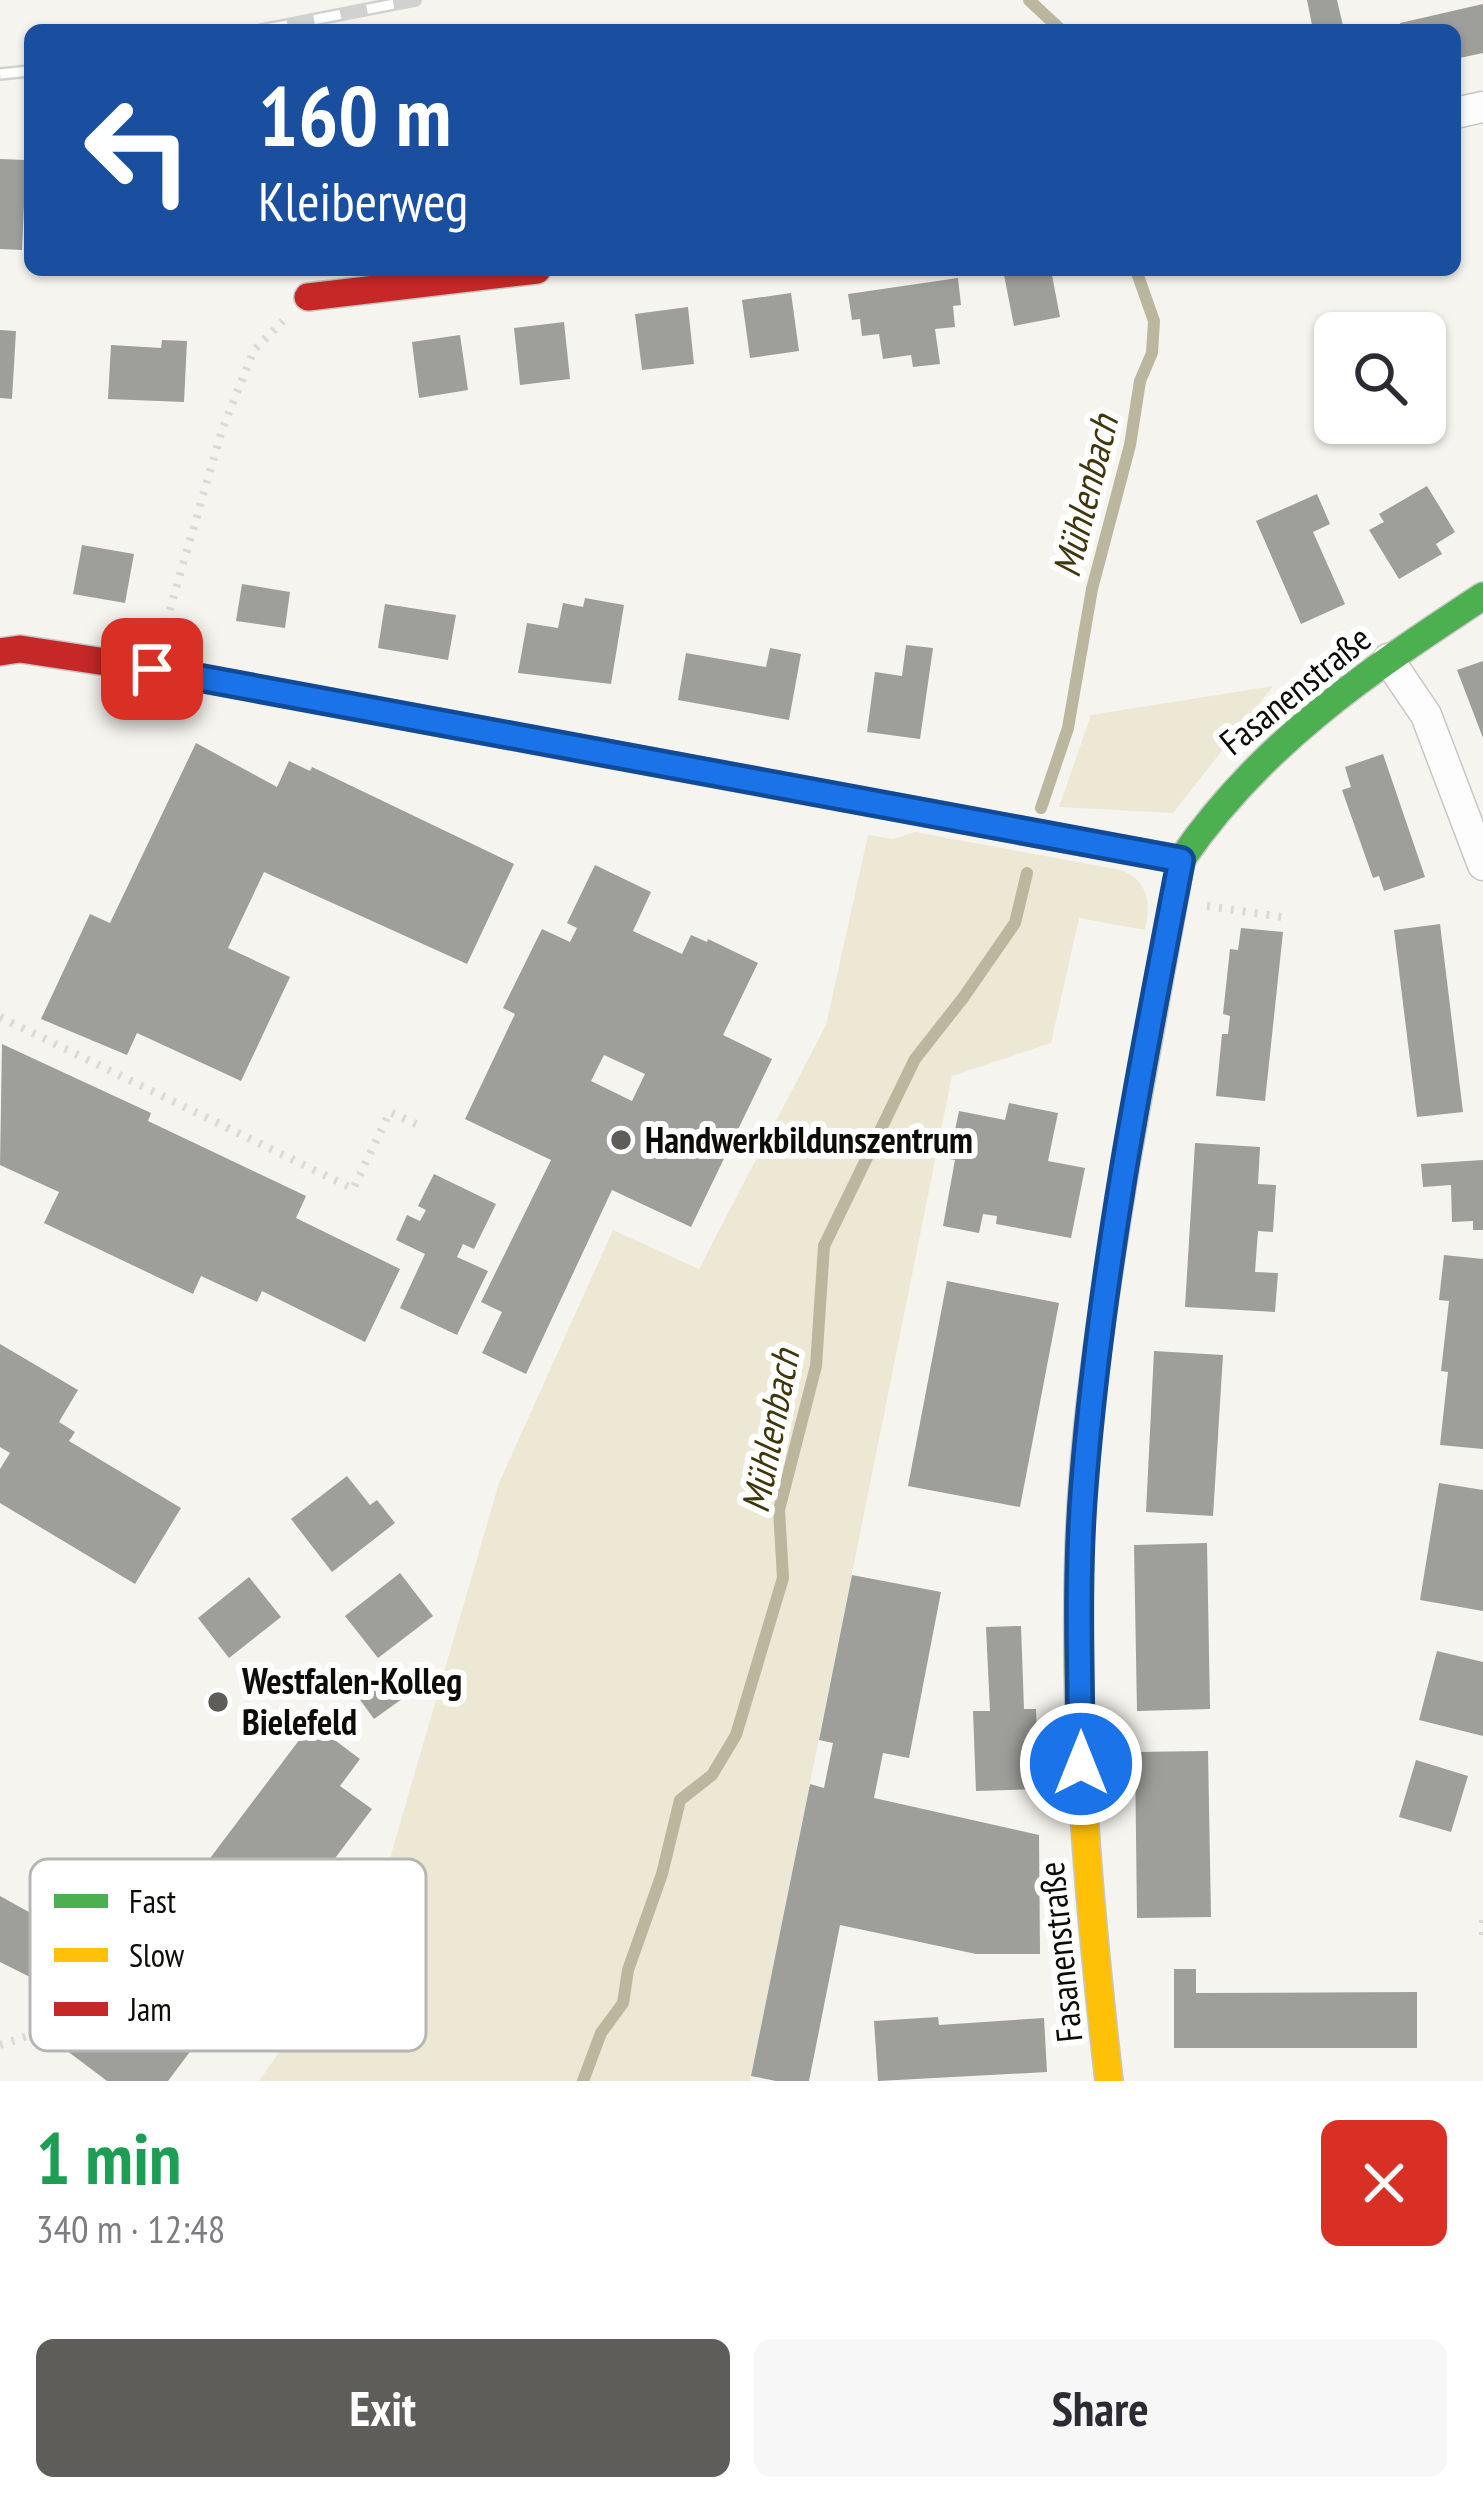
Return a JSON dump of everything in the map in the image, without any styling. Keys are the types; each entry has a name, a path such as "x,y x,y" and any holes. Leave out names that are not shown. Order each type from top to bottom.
{"street":[{"path":"308,297 486,276"},
{"name":"Fasanenstraße","path":"1109,2081 1082,1801 1080,1534 1108,1272 1136,1091 1181,860 1241,778 1301,724 1483,596"},
{"path":"0,652 20,649 152,669 1181,860"},
{"path":"1388,659 1426,715 1483,866"}],"path":[{"path":"152,669 222,430 254,350 308,297"},
{"path":"1173,901 1289,918"},
{"path":"0,1016 352,1189 390,1112 420,1126"},
{"path":"1483,1920 1483,1939"},
{"path":"0,2045 30,2035"}],"shaded area":[{"path":"1273,686 1173,813 1059,807 1091,715"},
{"path":"915,832 1121,870 1142,887 1147,920 1145,930 1079,918 1051,1043 952,1076 750,2081 259,2081 280,2051 426,2051 426,1859 390,1859 499,1483 613,1230 699,1269 826,1025 868,835 893,839"}],"building":[{"path":"1307,0 1337,0 1343,24 1312,24"},
{"path":"1483,4 1483,53 1461,58 1461,24 1400,23"},
{"path":"0,159 24,160 22,250 0,249"},
{"path":"1004,276 1052,276 1060,317 1014,326"},
{"path":"958,278 961,305 953,306 955,327 935,329 940,364 913,367 911,355 883,359 879,334 862,336 860,319 852,320 848,294"},
{"path":"791,293 799,351 750,358 742,300"},
{"path":"688,307 694,364 642,370 635,314"},
{"path":"564,322 570,379 520,385 514,328"},
{"path":"0,330 16,331 12,399 0,398"},
{"path":"460,335 468,390 419,398 412,342"},
{"path":"162,340 187,341 184,402 108,399 111,345 161,348"},
{"path":"1427,486 1455,532 1436,544 1442,554 1399,579 1369,530 1384,522 1379,514"},
{"path":"1317,494 1330,524 1313,532 1345,604 1301,624 1256,521"},
{"path":"82,545 134,554 125,603 73,594"},
{"path":"242,584 290,592 285,628 236,621"},
{"path":"585,598 624,605 611,684 518,673 527,623 558,628 563,603 583,607"},
{"path":"385,604 456,615 448,660 378,648"},
{"path":"906,645 933,648 920,739 867,732 875,672 902,676"},
{"path":"770,648 801,654 789,720 678,700 686,653 766,667"},
{"path":"1483,661 1483,738 1457,670"},
{"path":"196,743 277,787 289,761 310,771 312,767 514,864 467,964 264,872 228,948 290,977 241,1081 137,1033 127,1055 41,1019 90,914 110,923"},
{"path":"1383,754 1425,877 1384,891 1379,876 1373,878 1342,790 1351,787 1345,767"},
{"name":"Handwerkbildunszentrum","path":"595,865 651,892 633,931 682,954 691,935 708,939 758,963 723,1035 772,1059 691,1227 612,1190 526,1374 482,1353 502,1312 481,1302 551,1160 465,1119 515,1014 503,1008 542,929 570,942 577,928 567,923","holes":["604,1055 645,1074 632,1101 591,1081"]},
{"path":"1440,924 1463,1112 1417,1117 1394,930"},
{"path":"1241,928 1283,932 1265,1101 1216,1096 1222,1034 1228,1034 1230,1016 1223,1014 1230,949 1238,950"},
{"path":"2,1044 151,1113 148,1121 306,1196 296,1218 400,1269 365,1342 262,1291 257,1302 201,1276 193,1294 44,1223 59,1192 0,1165"},
{"path":"1009,1103 1058,1113 1048,1161 1085,1168 1071,1238 996,1224 997,1216 983,1214 979,1233 943,1226 959,1111 1005,1120"},
{"path":"1195,1143 1260,1147 1258,1184 1276,1185 1273,1232 1258,1231 1255,1272 1278,1273 1275,1312 1185,1307"},
{"path":"1483,1160 1483,1230 1473,1230 1473,1221 1452,1222 1451,1185 1423,1187 1421,1164"},
{"path":"434,1174 496,1204 474,1249 463,1244 457,1257 488,1271 457,1335 400,1308 425,1254 396,1240 407,1215 420,1221 426,1210 418,1206"},
{"path":"1444,1255 1483,1259 1483,1449 1440,1445 1448,1372 1441,1371 1449,1301 1439,1300"},
{"path":"947,1281 1059,1303 1020,1507 908,1486"},
{"path":"0,1344 78,1390 59,1422 75,1432 69,1441 181,1508 135,1584 0,1503 0,1469 10,1453 0,1447"},
{"path":"1154,1351 1223,1355 1213,1516 1146,1512"},
{"path":"347,1476 370,1505 377,1500 395,1523 332,1572 291,1519"},
{"path":"1439,1483 1483,1490 1483,1611 1420,1600"},
{"path":"1207,1543 1210,1709 1137,1711 1134,1545"},
{"path":"400,1573 433,1616 378,1658 345,1616"},
{"path":"852,1575 941,1592 909,1758 883,1753 874,1798 1039,1835 1040,1954 976,1954 840,1925 809,2081 776,2081 751,2076 810,1784 824,1788 833,1743 819,1740"},
{"path":"249,1577 281,1617 229,1658 198,1618"},
{"path":"1021,1626 1024,1709 1036,1709 1039,1789 976,1791 973,1711 990,1711 986,1627"},
{"path":"1437,1651 1483,1662 1483,1736 1419,1720"},
{"path":"382,1672 402,1699 374,1719 355,1693"},
{"path":"312,1723 360,1759 340,1786 372,1809 334,1859 209,1859"},
{"path":"1208,1751 1211,1917 1137,1918 1135,1752"},
{"path":"1416,1760 1468,1776 1451,1832 1399,1817"},
{"path":"0,1896 30,1913 30,1977 0,1962"},
{"path":"1174,1969 1196,1969 1196,1993 1417,1992 1417,2048 1174,2048"},
{"path":"938,2017 939,2025 1044,2018 1047,2072 878,2081 874,2021"},
{"path":"67,2051 190,2051 168,2081 107,2081"}],"waterway":[{"name":"Mühlenbach","path":"1029,0 1055,24"},
{"name":"Mühlenbach","path":"1041,808 1068,728 1092,589 1130,445 1140,381 1152,353 1154,321 1138,276"},
{"name":"Mühlenbach","path":"583,2081 601,2033 623,2003 628,1970 662,1874 680,1800 712,1775 736,1735 783,1578 779,1510 816,1366 824,1246 915,1059 1015,923 1027,873"}],"railway":[{"path":"292,24 415,0"},
{"path":"0,74 24,72"}],"traffic: fast":[{"path":"1125,1168 1181,860 1245,780 1281,745 1357,683 1483,596"},
{"path":"464,727 1181,860"}],"traffic: slow":[{"path":"1109,2081 1084,1816 1078,1617 1090,1407 1125,1168"}],"traffic: jam":[{"path":"308,297 486,276"},
{"path":"0,652 20,649 152,669 464,727"}],"place":[{"name":"Handwerkbildunszentrum","path":"621,1140"},
{"name":"Westfalen-Kolleg Bielefeld","path":"218,1702"}],"route":[{"path":"152,669 1181,860 1136,1091 1108,1272 1084,1478 1079,1552 1081,1764"}]}
